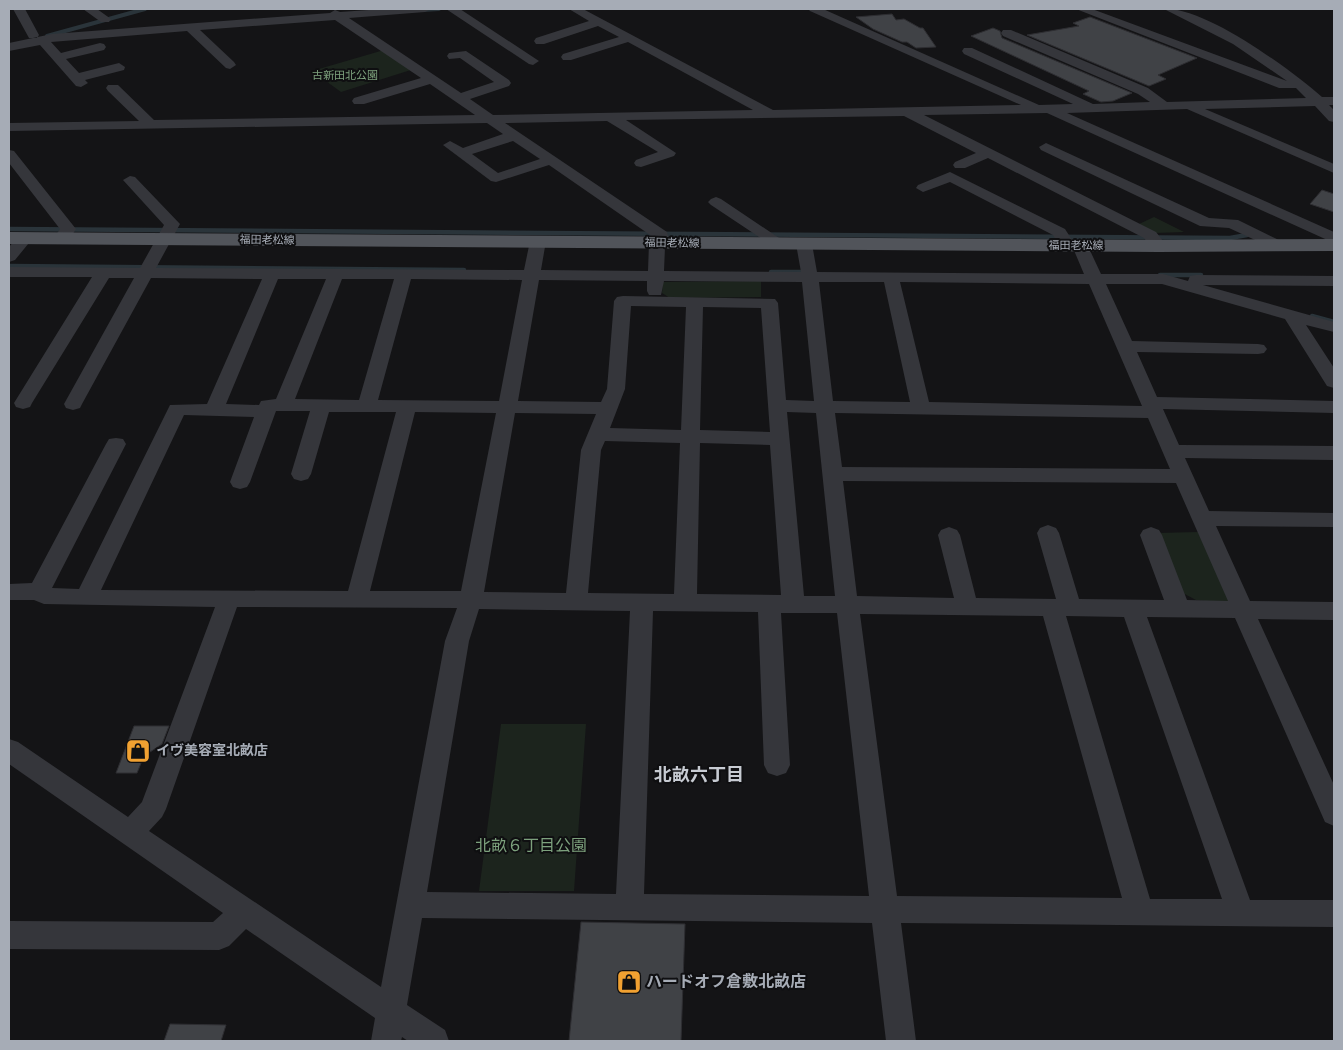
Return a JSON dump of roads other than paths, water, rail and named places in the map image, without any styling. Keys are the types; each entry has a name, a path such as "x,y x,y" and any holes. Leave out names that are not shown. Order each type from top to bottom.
{"main road":[{"name":"福田老松線","path":"17,238 65,233 167,232 538,241 771,238 804,244 1154,240 1279,246 1334,245"}],"street":[{"path":"19,9 42,39 79,80 119,67"},
{"path":"89,9 105,19"},
{"path":"327,9 515,135 659,238 655,302"},
{"path":"9,47 42,39 424,9"},
{"path":"452,9 534,61"},
{"path":"575,9 768,112"},
{"path":"814,9 1334,238"},
{"path":"1082,9 1284,85 1300,84"},
{"path":"1170,9 1243,46 1331,102"},
{"path":"1184,9 1224,27 1289,66 1331,102 1334,118"},
{"path":"1131,27 1193,19"},
{"path":"540,42 599,22"},
{"path":"191,28 230,65"},
{"path":"1007,33 1143,91 1162,104"},
{"path":"567,57 630,38"},
{"path":"60,57 100,47"},
{"path":"968,51 1089,106"},
{"path":"453,56 462,54 517,93"},
{"path":"976,80 1008,69"},
{"path":"359,101 433,79"},
{"path":"460,98 504,84"},
{"path":"113,88 149,123"},
{"path":"9,127 1331,102"},
{"path":"1188,106 1334,169"},
{"path":"904,111 1154,240"},
{"path":"609,116 669,153 641,163"},
{"path":"462,154 515,135"},
{"path":"450,145 496,178 551,160"},
{"path":"1046,147 1206,223 1232,222 1279,246"},
{"path":"960,165 988,153"},
{"path":"9,154 65,233"},
{"path":"923,188 950,176 1059,232 1068,241 1094,278 1334,814"},
{"path":"73,404 172,224 130,180"},
{"path":"716,202 771,238"},
{"path":"9,257 17,238"},
{"path":"386,1041 457,641 470,600 538,241"},
{"path":"804,244 901,1041"},
{"path":"9,272 103,273 148,269 272,274 404,275 532,272 809,274 891,278 1163,279 1186,282 1334,281"},
{"path":"23,403 103,273"},
{"path":"214,410 272,274"},
{"path":"240,482 336,274"},
{"path":"367,405 404,275"},
{"path":"891,278 921,408"},
{"path":"1186,282 1334,327"},
{"path":"576,601 591,450 616,389 623,301 769,303 793,603"},
{"path":"685,602 695,302"},
{"path":"1291,315 1334,382"},
{"path":"1124,346 1258,349"},
{"path":"86,598 177,409 214,410 321,405 609,408"},
{"path":"302,474 321,405"},
{"path":"357,599 407,406"},
{"path":"777,406 921,408 1334,407"},
{"path":"598,434 780,439"},
{"path":"39,591 116,444"},
{"path":"1171,451 1334,452"},
{"path":"832,474 1182,476"},
{"path":"1201,518 1334,520"},
{"path":"1048,533 1061,606 1140,913"},
{"path":"1151,535 1178,608"},
{"path":"949,536 967,605"},
{"path":"9,592 39,591 44,596 86,598 1241,608 1334,612"},
{"path":"130,833 153,809 229,599"},
{"path":"629,908 642,602"},
{"path":"769,603 776,765"},
{"path":"1132,607 1241,914"},
{"path":"9,750 434,1041"},
{"path":"409,905 1334,914"},
{"path":"9,935 219,936 245,911"}],"waterway":[{"path":"47,36 145,9"},
{"path":"423,10 439,9"},
{"path":"9,229 1230,238 1247,235"},
{"path":"9,266 464,270"},
{"path":"771,272 807,272"},
{"path":"1160,275 1201,275"},
{"path":"1312,316 1334,322"}],"place":[{"name":"イヴ美容室北畝店","path":"138,751"},
{"name":"ハードオフ倉敷北畝店","path":"629,982"}],"district":[{"name":"北畝六丁目","path":"699,775"}],"park label":[{"name":"古新田北公園","path":"345,75"},
{"name":"北畝６丁目公園","path":"531,846"}]}
